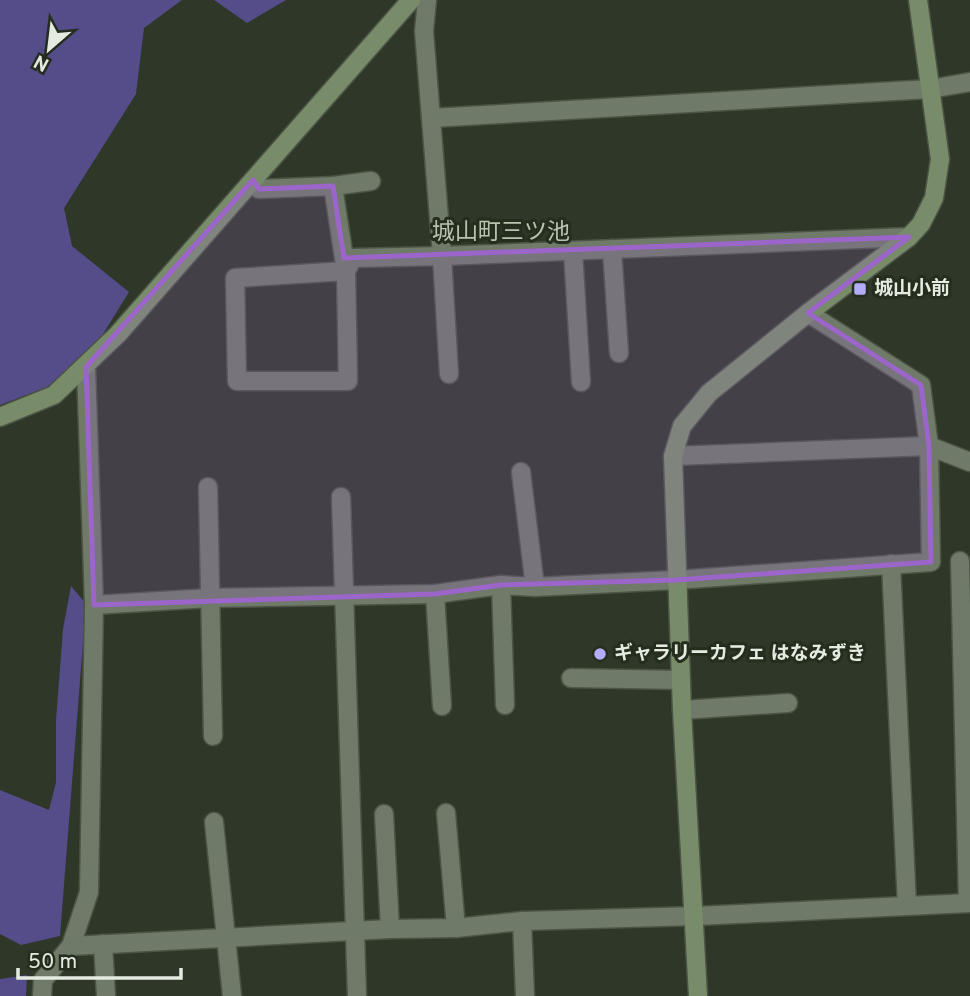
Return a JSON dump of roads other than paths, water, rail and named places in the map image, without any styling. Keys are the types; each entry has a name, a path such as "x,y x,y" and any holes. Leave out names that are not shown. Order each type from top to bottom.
{"street":[{"path":"0,417 54,395 86,367 411,0"},
{"path":"427,0 424,31 449,374"},
{"path":"698,996 696,916 682,710 673,456 682,426 709,393 808,313 909,237 928,213 938,186 940,159 915,1"},
{"path":"430,118 930,89 970,82"},
{"path":"253,180 259,189 333,186 371,181"},
{"path":"333,186 346,271 348,381 237,381 234,278 346,271"},
{"path":"346,271 354,258 909,237"},
{"path":"612,249 619,353"},
{"path":"573,251 580,382"},
{"path":"808,313 921,385 929,446 931,562"},
{"path":"41,996 43,980 71,946 89,892 94,605 86,367"},
{"path":"673,456 929,446 970,462"},
{"path":"521,472 535,587"},
{"path":"208,487 213,736"},
{"path":"341,497 357,996"},
{"path":"71,946 456,928 522,921 969,903 965,561 677,580 535,587 501,585 435,594 210,598 94,605"},
{"path":"891,564 908,905"},
{"path":"501,585 505,705"},
{"path":"435,594 442,706"},
{"path":"571,678 681,680"},
{"path":"682,710 788,703"},
{"path":"446,813 456,928"},
{"path":"384,814 390,929"},
{"path":"214,822 232,996"},
{"path":"522,921 525,996"},
{"path":"103,944 106,996"}],"place":[{"name":"城山小前","path":"860,289"},
{"name":"ギャラリーカフェ はなみずき","path":"600,654"}],"district":[{"name":"城山町三ツ池","path":"501,233"}]}
